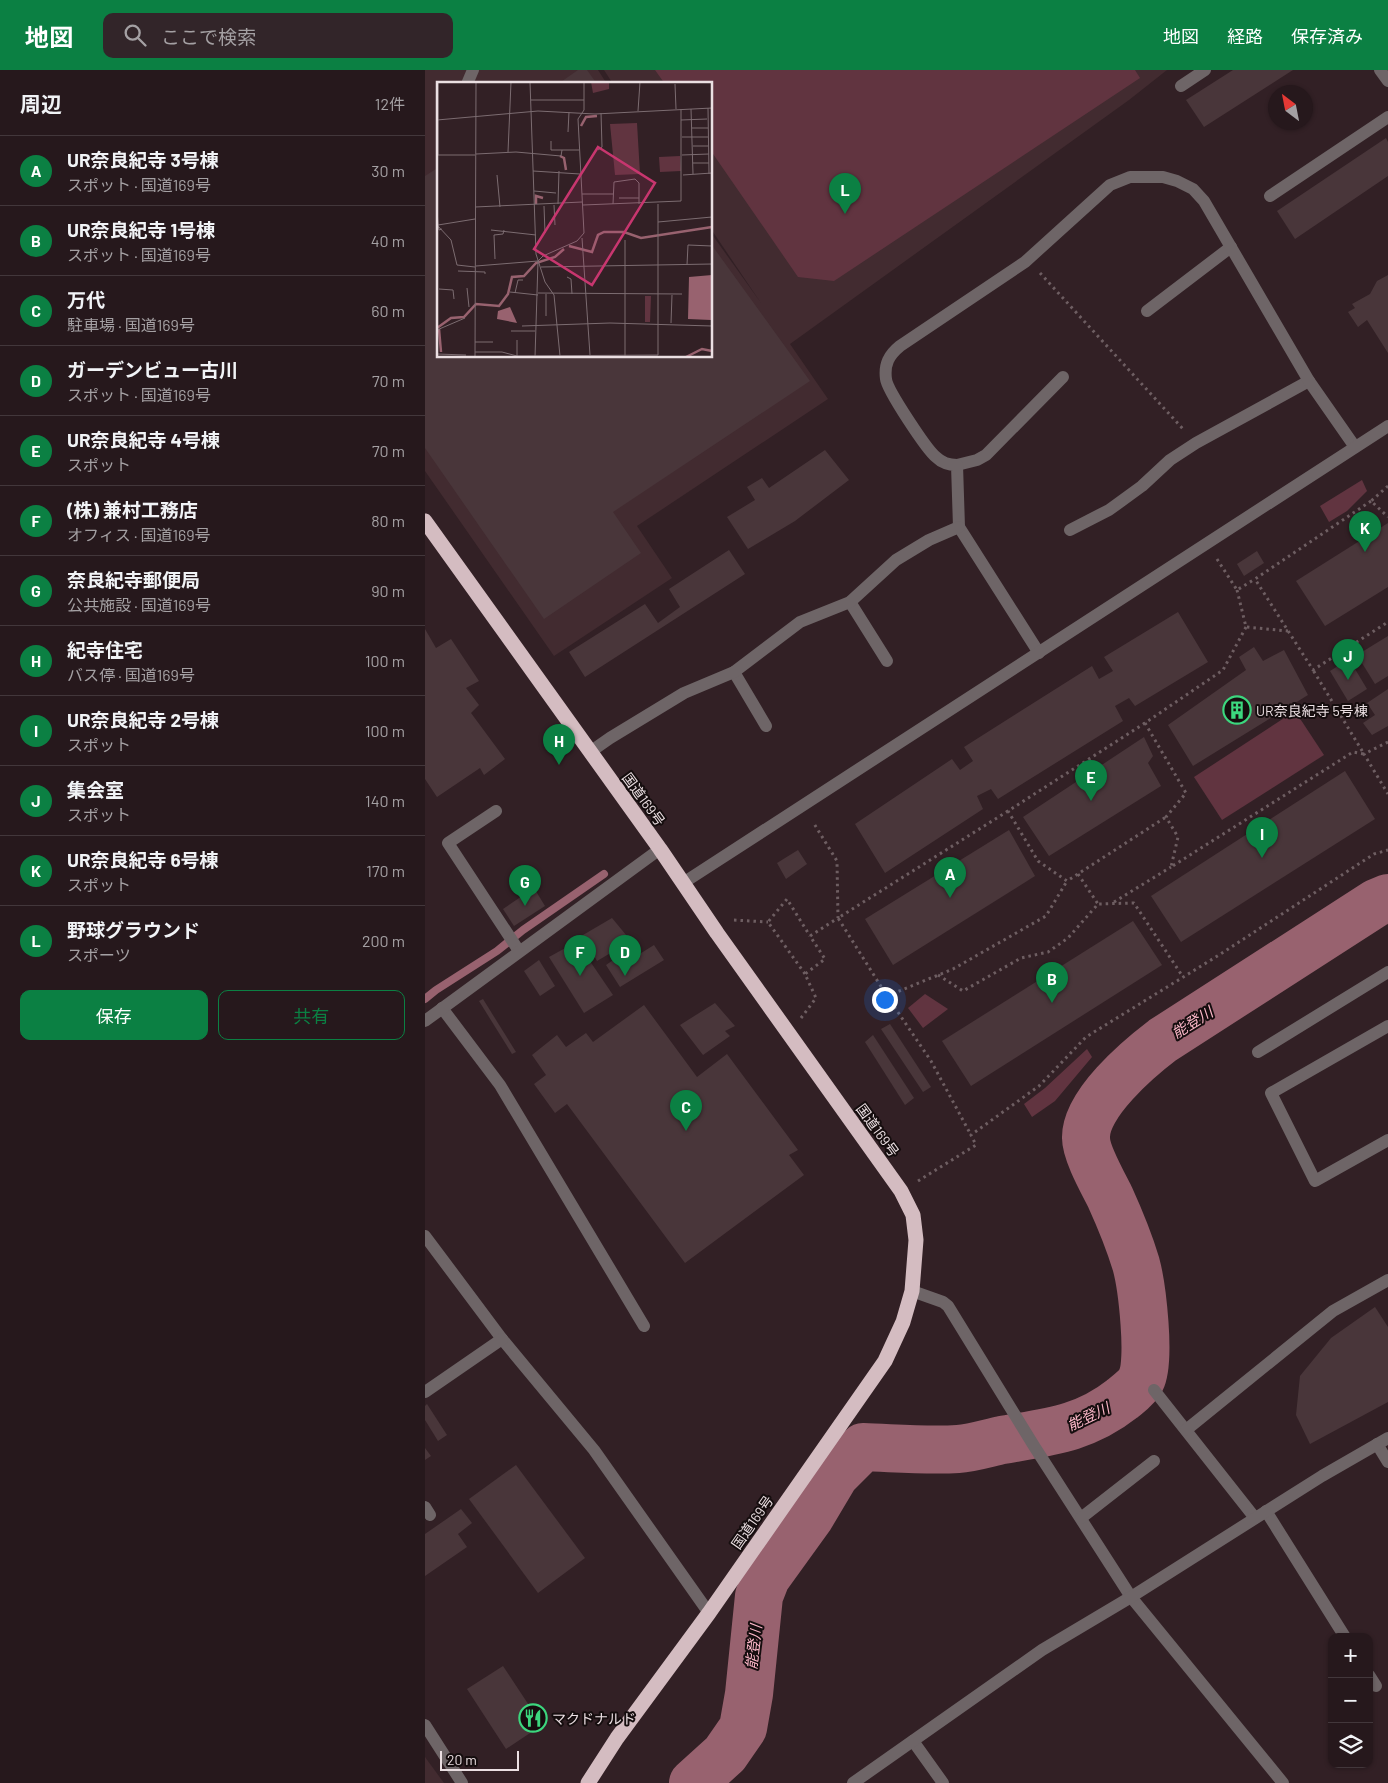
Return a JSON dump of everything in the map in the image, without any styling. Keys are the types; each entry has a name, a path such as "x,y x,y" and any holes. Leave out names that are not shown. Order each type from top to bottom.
{"highway":[{"name":"国道169号","path":"426,525 660,849 707,919 901,1191 913,1215 916,1240 912,1291 903,1322 885,1361 587,1783"}],"street":[{"path":"468,82 473,70"},
{"path":"1181,86 1205,70"},
{"path":"1380,70 1388,81"},
{"path":"1269,196 1388,117"},
{"path":"1063,378 986,455 977,460 957,465 943,463 933,455 893,396 886,381 886,366 891,353 1028,260 1110,185 1130,177 1163,176 1193,189 1204,201 1309,381 1355,447"},
{"path":"1147,311 1231,247"},
{"path":"1070,530 1109,510 1142,486 1170,460 1195,443 1309,381"},
{"path":"683,883 1388,426"},
{"path":"957,465 959,527 1039,653"},
{"path":"590,752 685,693 734,672 800,622 850,602 896,560 929,540 959,527"},
{"path":"850,602 887,661"},
{"path":"734,672 766,726"},
{"path":"496,811 448,843 519,951"},
{"path":"425,1021 660,849"},
{"path":"1258,1052 1388,972"},
{"path":"441,1008 501,1085 645,1326"},
{"path":"1388,1026 1271,1093 1315,1181 1388,1140"},
{"path":"425,1236 502,1339 594,1450 709,1612"},
{"path":"1185,1430 1333,1310 1388,1280"},
{"path":"912,1291 943,1302 948,1306 1131,1597 1283,1783"},
{"path":"425,1392 502,1339"},
{"path":"1154,1390 1255,1518"},
{"path":"853,1783 1042,1650 1382,1441 1388,1462"},
{"path":"1081,1518 1154,1461"},
{"path":"1266,1511 1342,1633"},
{"path":"425,1725 462,1783"},
{"path":"913,1741 943,1783"}],"path":[{"path":"1028,260 1195,443"},
{"path":"1237,590 1371,501 1388,486"},
{"path":"1371,501 1388,517"},
{"path":"810,936 1008,811 1223,670 1246,626 1237,590 1216,558"},
{"path":"1255,579 1388,794"},
{"path":"1313,670 1388,622"},
{"path":"1246,626 1288,631"},
{"path":"887,996 953,969 1046,916 1067,881 1166,817 1186,792 1145,722"},
{"path":"1113,903 1353,752 1363,754 1388,742"},
{"path":"804,806 837,861 837,918 931,1061 976,1144 901,1191"},
{"path":"1008,811 1038,861 1067,881"},
{"path":"1166,817 1178,837 1171,867"},
{"path":"971,1135 1039,1086 1086,1038 1375,854 1388,850"},
{"path":"1078,874 1098,904"},
{"path":"768,922 787,898 825,959 805,974"},
{"path":"937,975 963,991 1021,958 1048,952 1069,938 1098,904 1134,903 1183,977"},
{"path":"707,919 768,922"},
{"path":"768,922 805,974 816,998 789,1034"}],"shaded area":[{"path":"425,70 598,70 606,82 437,82 437,358 713,358 713,236 761,303 713,232 713,82 612,82 604,70 1167,70 1129,100 790,344 828,399 637,526 672,578 554,656 425,471"},
{"path":"655,70 1135,70 1140,78 834,281 798,277 713,154 713,82 664,82"},
{"path":"1362,480 1367,491 1347,511 1329,522 1320,506"},
{"path":"1295,711 1324,755 1222,820 1194,777"},
{"path":"925,994 948,1009 923,1028 908,1008"},
{"path":"1087,1049 1092,1057 1055,1101 1032,1117 1024,1104 1045,1088"},
{"path":"425,1757 444,1783 425,1783"}],"building":[{"path":"578,70 587,70 596,82 561,82"},
{"path":"1233,70 1293,70 1204,127 1186,100"},
{"path":"1386,138 1388,142 1388,176 1295,239 1277,211"},
{"path":"437,168 437,358 713,358 713,247 810,381 613,512 641,553 544,619 425,448 425,176"},
{"path":"1388,275 1388,353 1367,320 1358,327 1348,312 1355,308 1352,304 1370,294 1377,281"},
{"path":"825,450 849,480 795,521 748,549 727,517 755,500 747,487 762,478 769,488"},
{"path":"1388,523 1388,587 1325,626 1296,581"},
{"path":"729,550 745,574 585,677 569,652 645,604 658,623 680,607 669,589"},
{"path":"1257,551 1264,563 1244,576 1237,564"},
{"path":"1178,612 1208,662 1135,706 1129,698 1115,706 1123,721 998,799 991,789 977,796 983,809 885,873 855,824 952,759 960,770 973,761 964,747 1092,666 1099,679 1113,671 1104,657"},
{"path":"425,629 436,648 451,639 479,681 466,688 479,705 471,713 505,759 484,775 480,768 437,797 425,779"},
{"path":"1388,636 1388,676 1375,684 1357,655"},
{"name":"UR奈良紀寺 5号棟","path":"1254,647 1263,661 1284,650 1308,695 1193,766 1168,725 1246,670 1239,657"},
{"path":"1349,659 1367,689 1348,701 1330,671"},
{"path":"1388,689 1388,726 1372,735 1363,723 1375,715 1367,703"},
{"path":"1144,737 1153,756 1148,763 1161,786 1049,856 1023,817"},
{"path":"1345,771 1375,819 1181,942 1151,896"},
{"path":"1009,830 1035,876 893,965 865,919"},
{"path":"798,850 807,864 786,879 777,863"},
{"path":"534,888 545,906 514,926 503,909"},
{"path":"612,918 631,941 597,961 583,935"},
{"path":"1133,921 1162,965 971,1086 942,1041"},
{"path":"654,945 664,960 620,987 606,965 616,958 622,965"},
{"path":"569,946 581,948 613,995 584,1013 549,957"},
{"path":"539,960 555,986 540,996 524,971"},
{"path":"483,999 516,1052 512,1054 479,1001"},
{"path":"715,1003 735,1026 725,1031 730,1036 703,1055 680,1025"},
{"path":"644,1005 697,1077 727,1054 798,1150 789,1155 804,1175 685,1263 567,1104 555,1113 534,1084 546,1075 532,1055 557,1035 566,1047 586,1033 593,1042"},
{"path":"890,1024 931,1087 923,1092 881,1029"},
{"path":"873,1035 914,1098 905,1105 865,1042"},
{"path":"1375,1307 1388,1327 1388,1402 1310,1444 1296,1415 1300,1376 1331,1338"},
{"path":"427,1404 447,1435 438,1441 425,1420 425,1406"},
{"path":"425,1448 431,1456 425,1460"},
{"path":"516,1465 585,1558 538,1593 469,1499"},
{"path":"461,1509 472,1523 458,1534 467,1547 425,1576 425,1534"},
{"path":"503,1666 542,1725 506,1749 467,1689"}],"waterway":[{"path":"425,999 497,951 523,930 604,874"},
{"name":"能登川","path":"693,1783 725,1754 743,1728 749,1694 759,1596 766,1578 810,1517 835,1475 863,1447 922,1450 969,1448 1065,1428 1094,1417 1108,1409 1137,1386 1144,1370 1145,1357 1145,1323 1141,1289 1136,1264 1127,1238 1092,1160 1087,1144 1088,1125 1094,1111 1103,1097 1127,1070 1163,1040 1376,903 1388,898"}],"place":[{"name":"野球グラウンド","path":"845,214"},
{"name":"UR奈良紀寺 6号棟","path":"1365,552"},
{"name":"集会室","path":"1348,680"},
{"name":"UR奈良紀寺 5号棟","path":"1237,710"},
{"name":"紀寺住宅","path":"559,765"},
{"name":"UR奈良紀寺 4号棟","path":"1091,801"},
{"name":"UR奈良紀寺 2号棟","path":"1262,858"},
{"name":"UR奈良紀寺 3号棟","path":"950,898"},
{"name":"奈良紀寺郵便局","path":"525,906"},
{"name":"(株) 兼村工務店","path":"580,976"},
{"name":"ガーデンビュー古川","path":"625,976"},
{"name":"UR奈良紀寺 1号棟","path":"1052,1003"},
{"name":"万代","path":"686,1131"},
{"name":"マクドナルド","path":"533,1718"}]}
